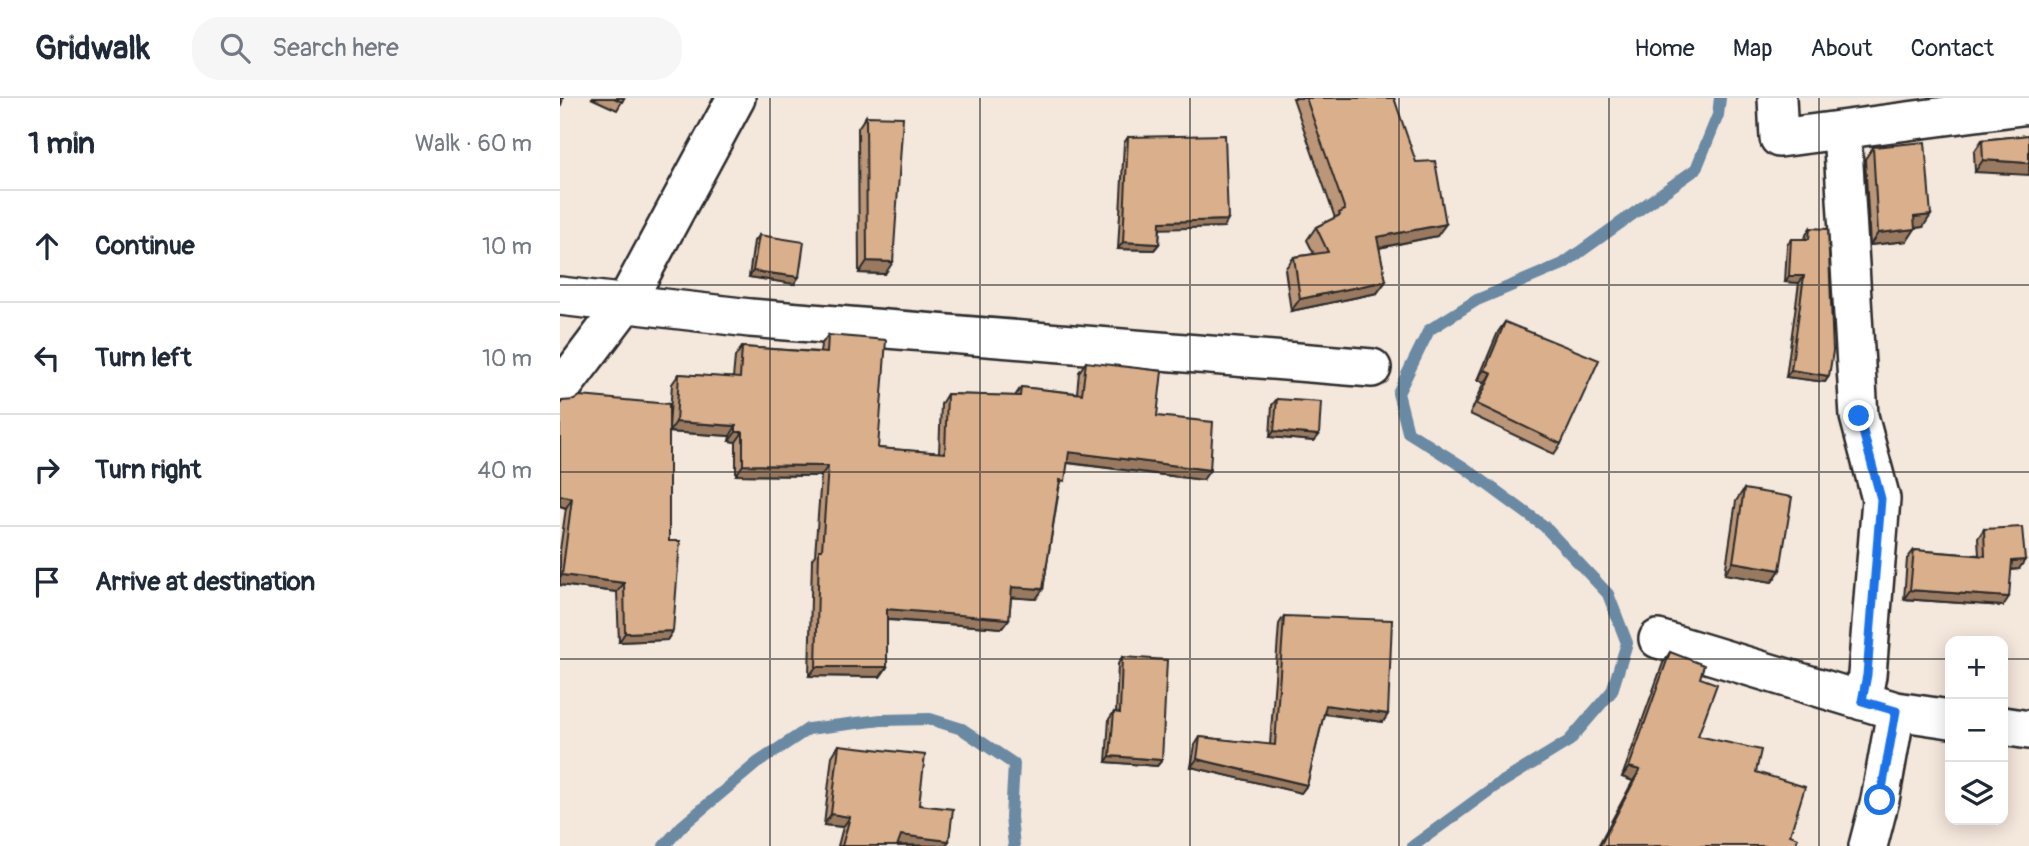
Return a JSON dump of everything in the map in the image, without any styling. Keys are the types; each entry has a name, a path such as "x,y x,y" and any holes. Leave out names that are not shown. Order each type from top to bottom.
{"street":[{"path":"560,390 625,303 736,98"},
{"path":"1777,98 1779,138 2029,105"},
{"path":"1842,131 1859,416 1881,499 1867,675 1879,706 1880,800 1868,846"},
{"path":"560,296 750,318 1372,368"},
{"path":"1658,639 1879,706 1945,718"},
{"path":"2008,727 2029,730"}],"building":[{"path":"1306,98 1394,98 1416,162 1435,161 1446,224 1377,237 1386,281 1300,299 1294,257 1328,252 1316,227 1345,210"},
{"path":"866,116 903,117 893,262 867,261"},
{"path":"1225,135 1228,220 1160,222 1159,244 1123,242 1128,137"},
{"path":"2029,135 2029,163 1983,160 1982,140"},
{"path":"1925,142 1931,215 1914,217 1915,229 1878,233 1873,147"},
{"path":"1810,228 1828,229 1833,351 1829,376 1791,370 1804,276 1789,276 1791,239 1809,239"},
{"path":"759,235 804,242 799,277 753,271"},
{"path":"1505,322 1599,360 1561,444 1477,404 1492,373 1485,370"},
{"path":"828,335 886,340 878,448 945,453 947,394 1020,396 1021,387 1082,394 1086,362 1162,371 1157,416 1213,422 1210,470 1069,452 1065,481 1060,480 1043,589 1012,587 1009,619 887,609 887,667 816,667 819,550 822,550 828,466 743,465 743,432 736,432 736,426 676,422 679,374 740,378 742,347 827,353"},
{"path":"580,396 669,404 669,541 680,541 673,631 625,633 624,583 562,575 572,498 560,495 560,406 562,401 574,400"},
{"path":"1277,399 1321,402 1319,435 1274,431"},
{"path":"1744,489 1792,497 1780,570 1733,562"},
{"path":"2022,527 2025,560 2012,561 2009,597 1910,590 1914,550 1985,556 1984,529"},
{"path":"1284,616 1392,620 1388,714 1326,705 1307,785 1197,759 1200,737 1275,745"},
{"path":"1670,652 1704,665 1700,678 1717,684 1698,736 1761,750 1756,772 1805,787 1790,835 1798,838 1795,846 1600,846 1640,770 1629,767"},
{"path":"1122,657 1167,660 1162,760 1110,756 1114,712 1120,713"},
{"path":"839,745 925,755 919,805 953,809 949,841 901,835 897,846 842,846 850,817 831,814"}],"waterway":[{"path":"1413,846 1494,787 1569,741 1612,691 1627,643 1608,594 1544,526 1465,468 1408,432 1398,393 1429,330 1477,300 1563,264 1696,169 1718,115 1720,98"},
{"path":"664,846 682,826 757,763 808,729 881,720 930,719 962,729 1014,764 1011,817 1014,846"}],"route":[{"path":"1859,416 1881,499 1867,675 1862,701 1896,711 1880,800"}]}
